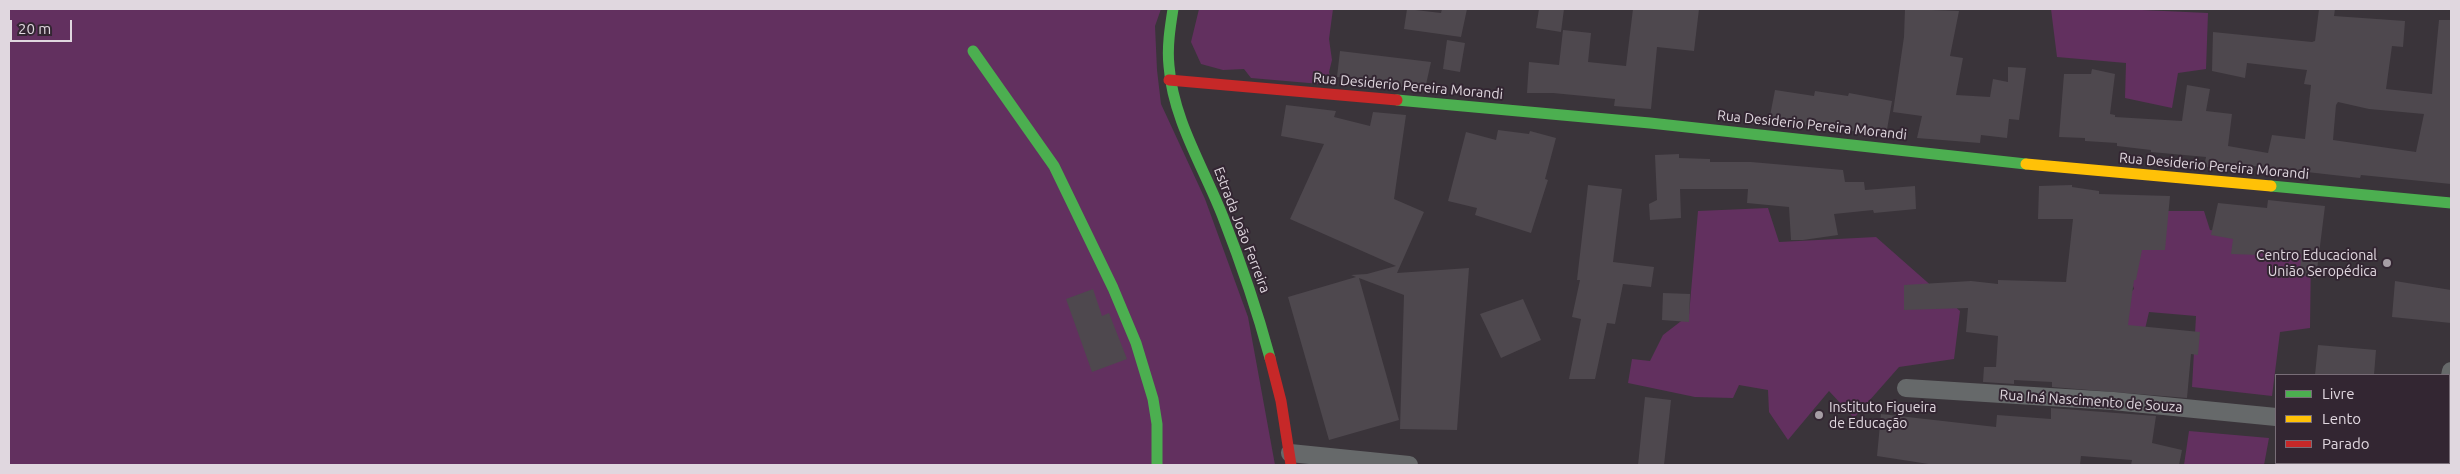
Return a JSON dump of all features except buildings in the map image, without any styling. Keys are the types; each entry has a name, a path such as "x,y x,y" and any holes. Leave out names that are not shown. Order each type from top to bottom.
{"street":[{"name":"Estrada João Ferreira","path":"1173,9 1168,38 1169,80 1183,128 1221,213 1254,303 1279,391 1290,459"},
{"path":"973,51 1054,166 1113,288 1136,343 1153,399 1157,424 1157,465"},
{"name":"Rua Desiderio Pereira Morandi","path":"1169,80 1650,123 2037,164 2451,203"},
{"name":"Rua Iná Nascimento de Souza","path":"1906,388 2114,401 2275,417"},
{"path":"1290,459 1409,465"}],"shaded area":[{"path":"9,9 1161,9 1155,26 1161,104 1205,199 1248,317 1275,465 9,465"},
{"path":"1199,9 1333,9 1329,39 1332,60 1329,72 1332,85 1251,78 1244,69 1223,70 1201,64 1191,42"},
{"path":"2051,9 2120,9 2208,13 2206,69 2178,73 2172,108 2125,98 2126,63 2057,57"},
{"path":"1768,208 1779,242 1876,237 1960,311 1954,359 1899,367 1854,418 1829,391 1788,440 1769,412 1768,390 1739,385 1733,398 1695,397 1628,383 1632,359 1650,361 1663,335 1689,315 1698,211"},
{"path":"2140,211 2204,211 2210,230 2258,236 2311,253 2310,328 2280,332 2272,396 2192,387 2196,316 2149,312 2138,359 2115,307 2134,289 2126,263"},
{"path":"2189,431 2269,438 2264,465 2184,465"}],"traffic: fast":[{"path":"1173,9 1168,59 1176,105 1190,143 1223,217 1254,304 1270,358"},
{"path":"973,51 1054,166 1113,288 1136,343 1153,399 1157,424 1157,465"},
{"path":"1397,100 1650,123 2026,164"},
{"path":"2271,186 2451,203"}],"traffic: slow":[{"path":"2026,164 2271,186"}],"traffic: jam":[{"path":"1169,80 1397,100"},
{"path":"1270,358 1281,401 1291,465"}],"place":[{"name":"Centro Educacional União Seropédica","path":"2387,263"},
{"name":"Instituto Figueira de Educação","path":"1819,415"}]}
